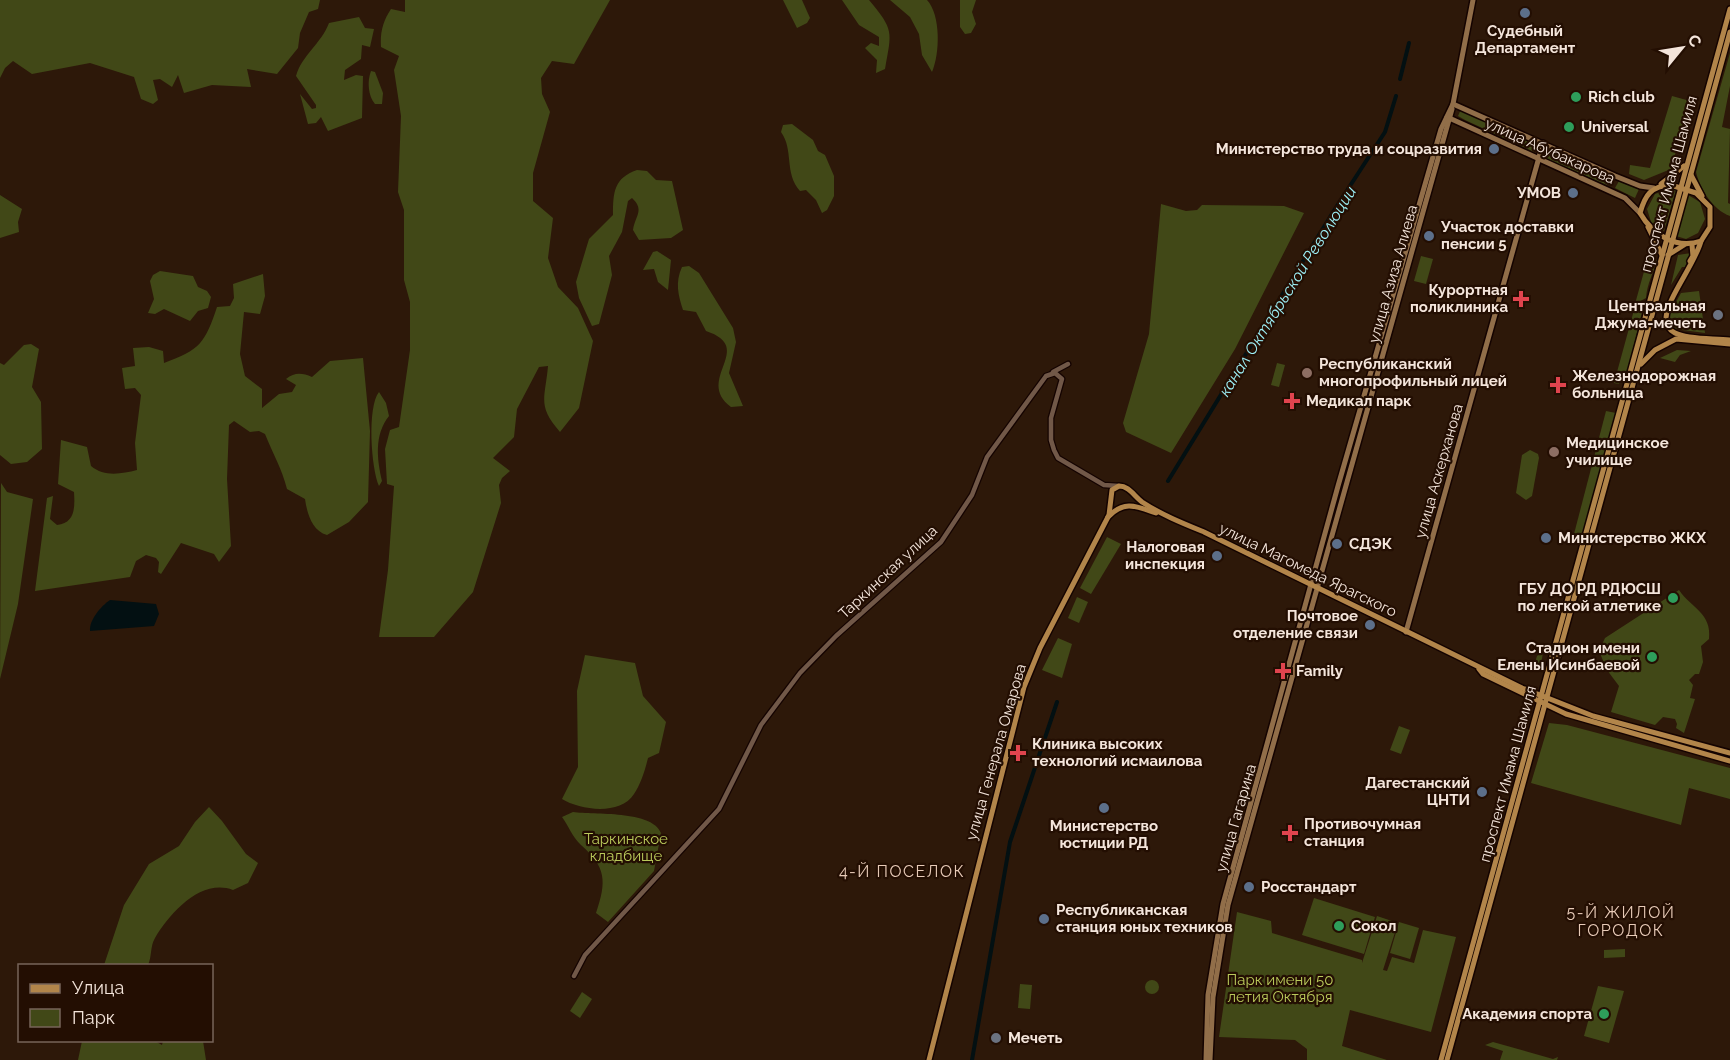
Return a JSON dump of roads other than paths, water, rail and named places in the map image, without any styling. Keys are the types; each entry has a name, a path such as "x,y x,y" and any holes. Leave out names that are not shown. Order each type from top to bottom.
{"main road":[{"path":"1448,117 1453,104 1473,0"},
{"name":"проспект Имама Шамиля","path":"1544,701 1637,374 1680,187 1730,9"},
{"name":"проспект Имама Шамиля","path":"1669,239 1687,190 1730,32"},
{"name":"улица Абубакарова","path":"1453,104 1640,186 1680,187 1703,198"},
{"name":"улица Абубакарова","path":"1448,117 1609,190 1630,202 1648,227 1669,239 1692,245"},
{"name":"улица Азиза Алиева","path":"1315,588 1323,542 1338,486 1448,117"},
{"name":"улица Азиза Алиева","path":"1315,588 1448,117"},
{"name":"улица Аскерханова","path":"1406,632 1544,143"},
{"path":"1640,213 1644,198 1687,163"},
{"path":"1691,175 1710,207 1712,218 1709,231 1701,241 1698,254 1667,312 1667,325 1681,335 1730,342"},
{"path":"1609,190 1615,176"},
{"path":"1648,227 1665,255 1684,244"},
{"path":"1676,339 1667,332 1664,317 1693,256 1692,245 1701,241"},
{"name":"проспект Имама Шамиля","path":"1447,1060 1665,255"},
{"path":"1637,374 1644,358 1676,339 1730,342"},
{"path":"1123,505 1130,500 1130,491 1125,486 1119,486 1112,490 1112,499 1116,504 1123,505 1135,505 1166,517"},
{"name":"улица Магомеда Ярагского","path":"1130,491 1166,517 1204,532 1544,701 1611,728 1730,761"},
{"name":"улица Генерала Омарова","path":"929,1060 1024,687 1040,648 1108,515 1112,499"},
{"name":"улица Генерала Омарова","path":"929,1060 1025,687 1041,649 1109,515 1123,505"},
{"name":"улица Гагарина","path":"1208,1060 1212,997 1228,905 1315,588"},
{"name":"улица Магомеда Ярагского","path":"1544,701 1730,753"},
{"name":"проспект Имама Шамиля","path":"1441,1060 1480,938"}],"street":[{"name":"Таркинская улица","path":"574,976 585,955 714,815 727,796 751,744 800,673 836,636 941,542 972,495 987,457 1039,382 1068,364"},
{"path":"1051,373 1062,379 1051,418 1050,440 1053,450 1058,458 1104,485 1119,486"},
{"path":"1104,485 1112,499"}],"waterway":[{"path":"1400,79 1409,43"},
{"name":"канал Октябрьской Революции","path":"1168,481 1335,209 1385,132 1396,96"},
{"name":"канал Октябрьской Революции","path":"972,1060 1010,842 1057,702"}],"place":[{"name":"Судебный Департамент","path":"1525,13"},
{"name":"Rich club","path":"1576,97"},
{"name":"Universal","path":"1569,127"},
{"name":"Министерство труда и соцразвития","path":"1494,149"},
{"name":"УМОВ","path":"1573,193"},
{"name":"Участок доставки пенсии 5","path":"1429,236"},
{"name":"Курортная поликлиника","path":"1521,299"},
{"name":"Центральная Джума-мечеть","path":"1718,315"},
{"name":"Республиканский многопрофильный лицей","path":"1307,373"},
{"name":"Железнодорожная больница","path":"1558,385"},
{"name":"Медикал парк","path":"1292,401"},
{"name":"Медицинское училище","path":"1554,452"},
{"name":"Министерство ЖКХ","path":"1546,538"},
{"name":"СДЭК","path":"1337,544"},
{"name":"Налоговая инспекция","path":"1217,556"},
{"name":"ГБУ ДО РД РДЮСШ по легкой атлетике","path":"1673,598"},
{"name":"Почтовое отделение связи","path":"1370,625"},
{"name":"Стадион имени Елены Исинбаевой","path":"1652,657"},
{"name":"Family","path":"1283,671"},
{"name":"Клиника высоких технологий исмаилова","path":"1018,753"},
{"name":"Дагестанский ЦНТИ","path":"1482,792"},
{"name":"Министерство юстиции РД","path":"1104,808"},
{"name":"Противочумная станция","path":"1290,833"},
{"name":"Росстандарт","path":"1249,887"},
{"name":"Республиканская станция юных техников","path":"1044,919"},
{"name":"Сокол","path":"1339,926"},
{"name":"Академия спорта","path":"1604,1014"},
{"name":"Мечеть","path":"996,1038"}],"district":[{"name":"4-Й ПОСЕЛОК","path":"902,871"},
{"name":"5-Й ЖИЛОЙ ГОРОДОК","path":"1621,921"}],"park label":[{"name":"Таркинское кладбище","path":"626,848"},
{"name":"Парк имени 50 летия Октября","path":"1280,988"}]}
